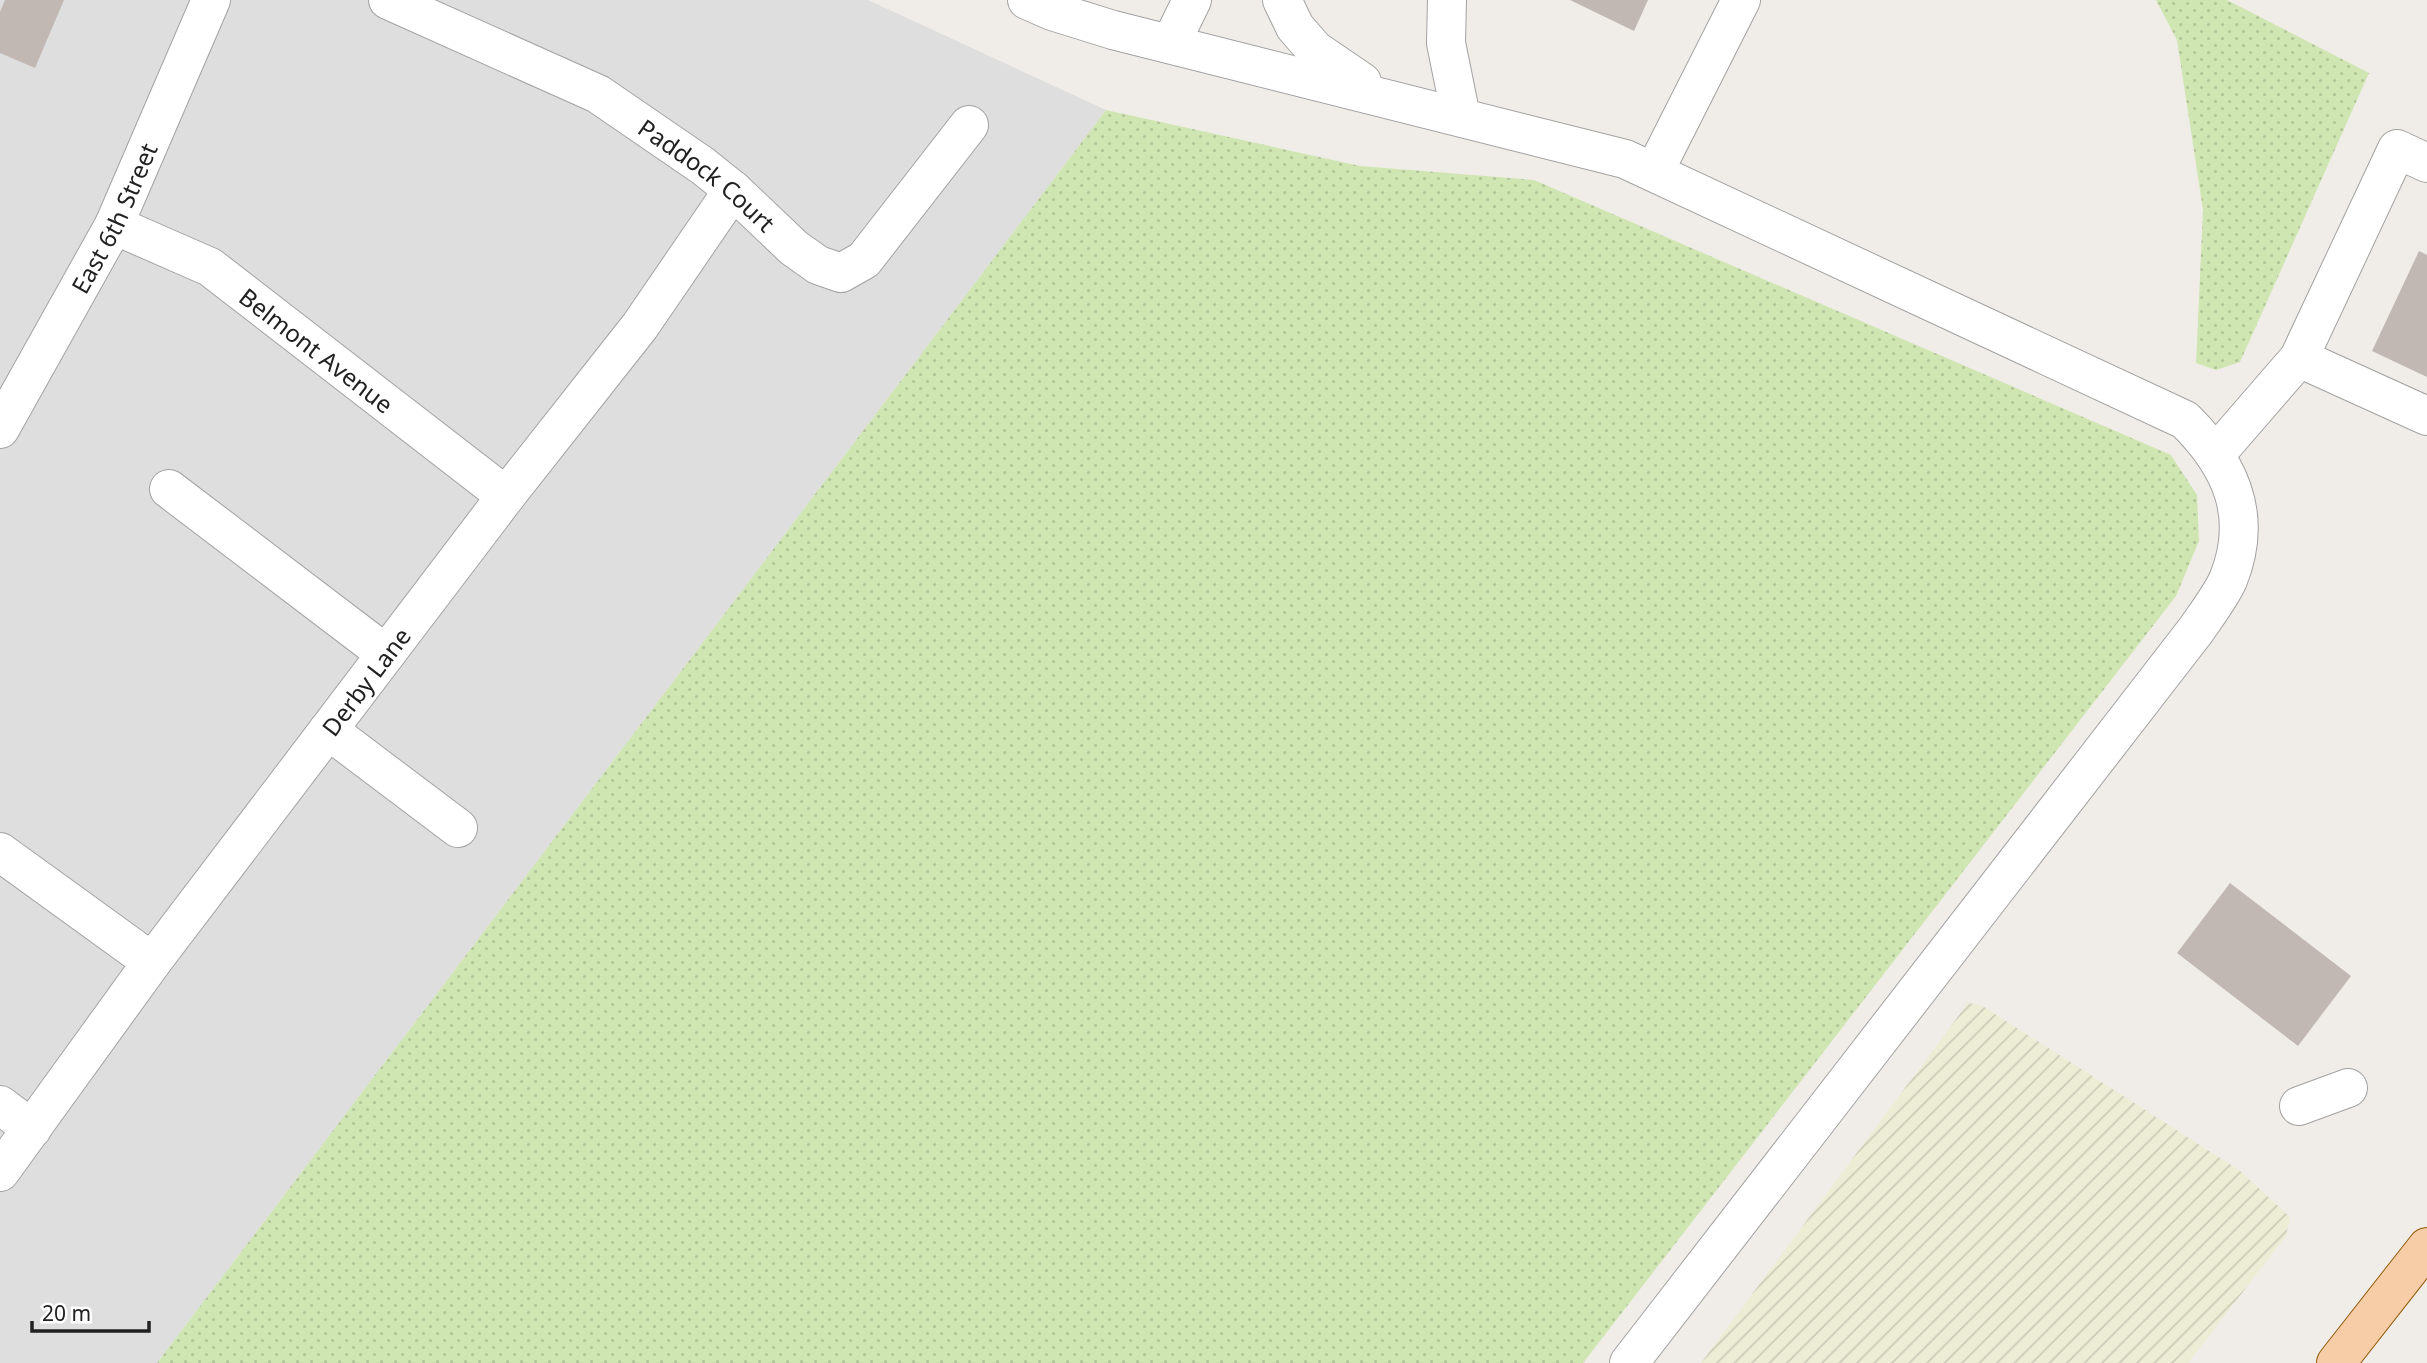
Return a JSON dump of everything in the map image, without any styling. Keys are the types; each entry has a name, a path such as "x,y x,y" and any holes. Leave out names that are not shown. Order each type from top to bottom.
{"main road":[{"path":"2336,1363 2427,1247"}],"street":[{"name":"East 6th Street","path":"0,429 114,225 211,0"},
{"name":"Paddock Court","path":"388,0 598,94 703,166 818,265 841,273 864,260 969,125"},
{"path":"1027,0 1052,11 1113,30 1625,159 2185,420 2205,440 2228,474 2239,513 2238,540 2228,580 2196,630 1629,1363"},
{"path":"1171,43 1192,0"},
{"path":"1282,0 1296,27 1315,50 1384,97"},
{"path":"1447,0 1446,43 1461,117"},
{"path":"1654,172 1741,0"},
{"path":"2215,455 2299,358 2397,149 2427,163"},
{"name":"Derby Lane","path":"0,1172 152,962 506,496 640,326 733,190"},
{"name":"Belmont Avenue","path":"114,225 210,267 506,496"},
{"path":"2299,358 2427,416"},
{"path":"169,489 386,653"},
{"path":"328,730 458,828"},
{"path":"0,852 152,962"},
{"path":"2299,1106 2348,1088"},
{"path":"0,1105 32,1129"}],"shaded area":[{"path":"0,0 868,0 1106,110 157,1363 0,1363"}],"green space":[{"path":"2156,0 2227,0 2369,73 2240,362 2216,370 2196,363 2203,210 2177,40"},
{"path":"1106,110 1360,166 1534,180 2171,455 2197,495 2199,541 2176,596 1583,1363 157,1363"},
{"path":"1968,1003 1981,1005 2239,1170 2290,1217 2286,1236 2188,1363 1701,1363"}],"building":[{"path":"5,0 64,0 35,68 0,53 0,12"},
{"path":"1570,0 1648,0 1634,31"},
{"path":"2419,251 2427,255 2427,377 2372,351"},
{"path":"2230,883 2351,976 2298,1046 2177,953"}]}
